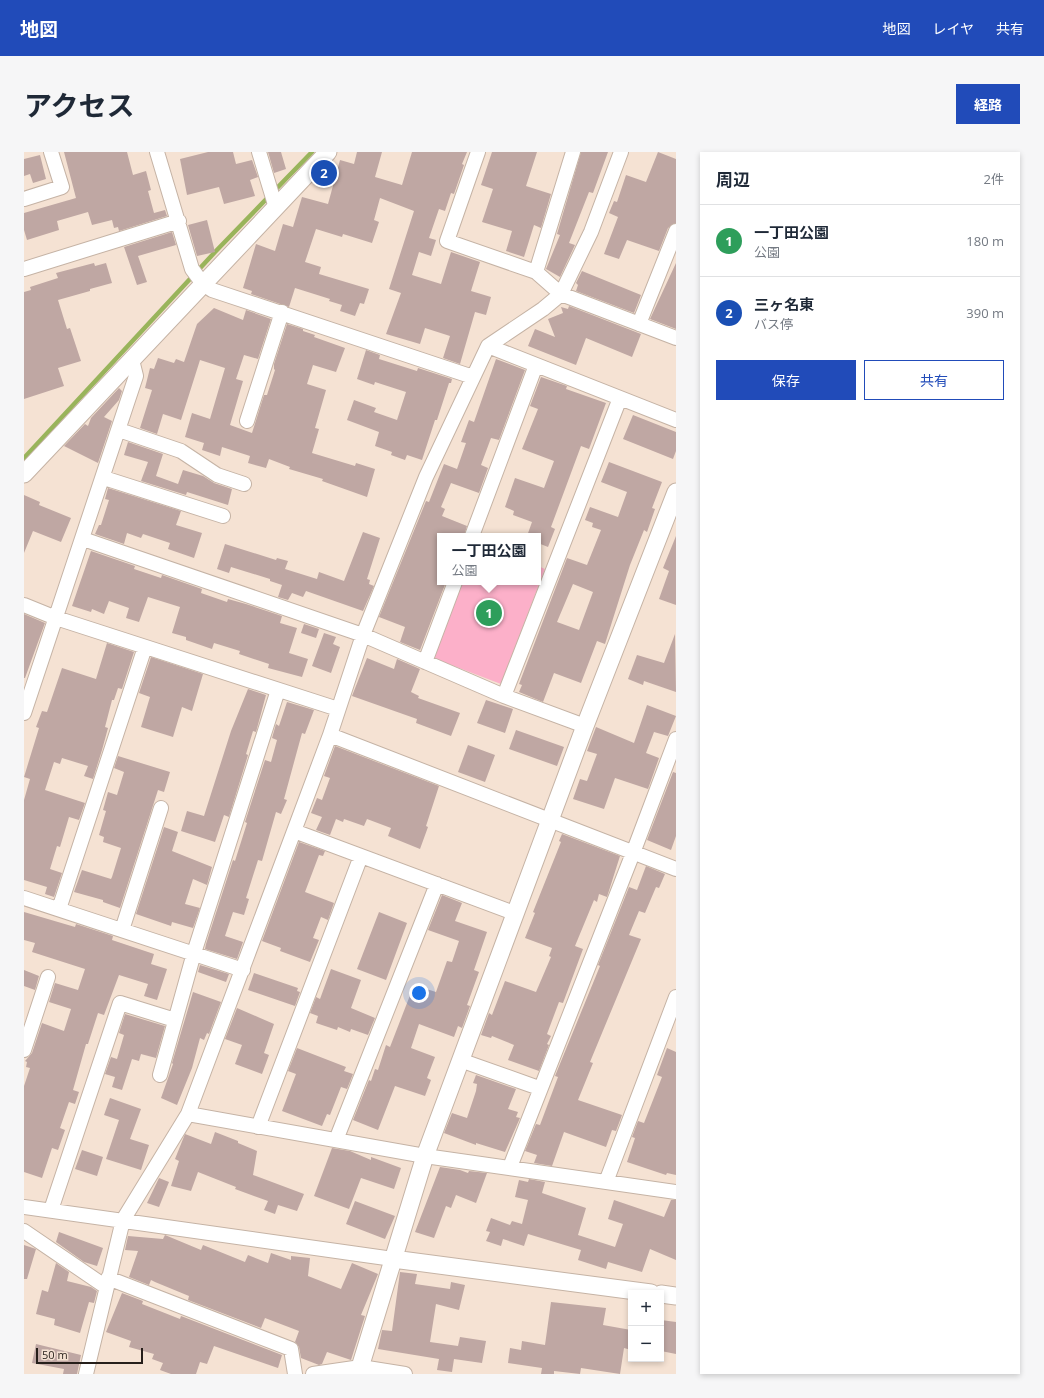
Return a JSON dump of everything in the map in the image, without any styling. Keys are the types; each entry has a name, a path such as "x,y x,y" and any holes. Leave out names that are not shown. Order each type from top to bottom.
{"street":[{"path":"24,199 62,187 51,152"},
{"path":"157,152 179,220 192,269 203,284 212,290 282,312 473,377"},
{"path":"259,152 276,208"},
{"path":"24,474 328,152"},
{"path":"478,152 447,240 536,272 561,294 676,338"},
{"path":"536,272 573,152"},
{"path":"86,1374 123,1220 188,1114 330,735 363,635 426,477 488,346 543,309 561,294 591,232 620,152"},
{"path":"24,269 179,220"},
{"path":"639,324 676,231"},
{"path":"247,421 282,312"},
{"path":"488,346 676,420"},
{"path":"24,713 104,478 136,376 132,360"},
{"path":"473,533 536,365"},
{"path":"504,696 620,398"},
{"path":"119,430 181,451 217,475 244,484"},
{"path":"104,478 223,516"},
{"path":"360,1371 425,1156 549,820 676,492"},
{"path":"83,539 363,635 504,696 585,726"},
{"path":"425,662 454,585"},
{"path":"24,605 56,618 338,709"},
{"path":"59,909 145,647"},
{"path":"160,1075 194,954 278,690"},
{"path":"330,735 676,869"},
{"path":"510,1167 539,1088 633,853 676,739"},
{"path":"122,930 161,808"},
{"path":"294,831 514,913"},
{"path":"258,1126 361,856"},
{"path":"336,1140 437,884"},
{"path":"24,898 243,970"},
{"path":"24,1050 48,977"},
{"path":"606,1182 676,997"},
{"path":"51,1210 120,1003 175,1020"},
{"path":"460,1060 539,1088"},
{"path":"188,1114 425,1156 676,1192"},
{"path":"24,1206 393,1259 629,1290"},
{"path":"24,1232 107,1282 291,1349 295,1374"},
{"path":"664,1294 676,1296"},
{"path":"312,1374 360,1371 406,1374"}],"shaded area":[{"path":"541,567 545,569 541,579"},
{"path":"462,585 539,585 501,684 433,658"}],"building":[{"path":"64,152 127,152 133,175 146,171 151,190 148,191 154,213 165,210 167,216 119,231 118,227 114,228 112,220 92,225 88,212 57,221 59,230 27,240 24,230 24,213 76,198"},
{"path":"208,152 233,152 236,164 252,160 258,177 250,180 255,196 224,204 219,187 187,195 180,159"},
{"path":"268,152 281,152 286,169 274,173"},
{"path":"357,152 382,152 375,177 402,185 412,152 467,152 462,164 464,165 454,194 451,193 445,211 439,209 429,238 436,240 431,256 419,252 412,275 441,284 451,252 480,262 471,291 491,297 486,315 475,312 460,364 443,358 450,336 425,328 420,344 386,334 401,293 389,289 414,211 380,198 374,220 379,222 372,243 343,234 342,237 316,229 305,262 321,267 319,274 369,289 364,304 360,303 355,316 340,311 342,305 329,301 330,299 295,288 289,307 251,294 252,291 243,288 256,244 275,251 283,224 293,227 302,197 328,204 340,160 354,164"},
{"path":"492,152 537,152 526,186 551,194 541,228 534,225 524,257 506,251 512,231 482,222 493,189 481,185"},
{"path":"581,152 608,152 593,193 589,192 569,243 575,245 560,277 546,269 560,235 557,234"},
{"path":"658,152 676,159 676,223 668,228 659,251 627,240 619,259 604,254 618,217 609,213 614,201 617,202 626,175 646,182"},
{"path":"40,155 46,179 33,183 30,174 24,176 24,159"},
{"path":"207,220 215,252 197,256 188,225"},
{"path":"172,232 176,245 138,256 147,282 137,285 124,247"},
{"path":"94,263 95,266 106,263 112,283 58,300 67,329 70,328 81,361 58,368 64,386 24,399 24,292 31,290 30,287 58,278 56,273"},
{"path":"676,263 676,329 650,319"},
{"path":"582,271 641,295 634,313 576,291 578,285 576,283"},
{"path":"569,306 641,334 632,357 586,338 576,365 528,346 535,329 555,337 548,319 563,313 561,307 568,309"},
{"path":"214,308 243,320 246,310 271,319 258,359 244,355 236,379 243,381 230,425 252,433 264,395 267,395 275,370 274,364 287,324 303,329 303,331 315,335 314,337 345,348 336,372 313,365 307,384 326,390 315,428 319,429 312,453 355,466 356,463 375,469 367,497 322,481 323,479 289,469 290,467 269,459 266,468 248,463 250,456 222,447 220,456 202,450 204,443 185,437 192,413 210,419 225,368 200,360 181,420 163,414 157,434 140,428 152,390 145,388 150,368 154,369 158,358 174,363 176,359 184,362 197,324"},
{"path":"366,350 380,355 379,359 417,371 418,368 452,379 451,383 449,383 437,420 435,420 422,460 407,455 405,460 391,455 392,452 375,446 379,432 347,420 354,400 376,408 374,412 397,420 406,392 375,382 374,385 357,379"},
{"path":"496,359 525,370 499,440 491,438 481,465 488,468 479,493 451,483 441,507 445,509 442,516 467,526 465,533 437,533 437,585 445,585 420,650 400,642 405,627 379,617 426,501 429,502 444,464 457,469 466,443 461,442 469,420 474,422"},
{"path":"541,377 567,386 566,389 606,403 589,449 581,446 551,527 555,529 548,547 541,544 541,533 528,533 532,522 513,515 514,511 505,507 515,478 544,488 554,461 522,449 538,409 530,406"},
{"path":"119,388 122,391 119,400 104,417 112,421 98,463 64,446 85,424 88,426 91,418"},
{"path":"633,415 676,432 676,451 673,459 623,439"},
{"path":"128,442 163,454 156,476 178,484 183,470 203,476 214,483 232,489 228,505 187,492 186,495 141,481 148,462 124,455"},
{"path":"609,462 662,482 652,508 655,509 647,532 644,530 630,565 605,644 597,641 581,683 554,673 543,702 519,692 522,685 519,684 567,558 587,565 601,530 592,527 593,523 585,520 590,507 618,517 627,492 601,482","holes":["573,584 593,592 579,630 557,622"]},
{"path":"108,488 181,511 176,525 202,533 194,558 168,549 170,543 143,534 141,538 127,533 124,544 95,534 99,525 101,525 109,500 105,499"},
{"path":"24,495 40,502 39,505 71,518 61,542 33,531 24,553"},
{"path":"363,532 380,538 367,579 370,580 369,584 374,586 363,611 306,591 303,597 292,593 288,600 278,597 282,585 270,581 270,579 231,567 229,573 217,569 225,544 276,560 277,558 288,561 285,569 317,579 319,572 344,581"},
{"path":"676,536 676,605 659,599 669,571 663,568"},
{"path":"91,551 135,566 134,569 161,578 162,575 202,589 201,593 227,602 228,599 282,616 280,623 297,628 289,653 308,659 302,677 268,668 269,664 239,654 240,651 214,643 212,649 186,640 186,637 172,633 180,607 148,597 139,622 126,618 129,608 109,601 104,614 92,609 91,612 72,606"},
{"path":"24,614 45,623 25,678 24,678"},
{"path":"304,624 319,629 316,638 301,633"},
{"path":"324,633 336,637 333,644 340,647 331,673 312,666"},
{"path":"675,634 676,692 644,681 643,685 628,679 637,655 664,663"},
{"path":"107,643 134,652 122,689 118,688 114,700 112,700 105,727 108,728 93,779 84,776 88,766 62,758 60,764 54,762 45,790 85,803 79,820 69,817 60,847 57,846 50,869 62,873 54,897 45,894 47,887 24,880 24,800 30,779 24,777 39,728 36,727 42,711 47,712 62,668 96,679"},
{"path":"151,657 203,674 192,711 182,707 173,737 141,727 150,697 139,693"},
{"path":"367,658 394,669 397,659 420,669 411,692 419,696 418,698 460,713 451,736 416,723 417,719 352,696"},
{"path":"248,689 266,695 256,732 253,731 246,754 248,755 229,817 224,815 215,842 181,831 187,811 204,816 231,731"},
{"path":"486,700 513,709 505,733 477,723"},
{"path":"287,702 314,710 305,734 302,733 284,799 287,800 281,814 276,812 262,861 258,860 246,898 249,899 244,915 233,912 225,936 243,942 237,959 205,949 233,860 235,861 247,823 245,822 265,760 271,762 277,740 272,738 276,724 279,726"},
{"path":"647,705 676,716 668,736 654,732 646,753 659,758 648,789 615,778 604,809 573,799 580,779 587,781 597,754 587,751 596,727 634,743"},
{"path":"516,730 564,747 557,766 509,749"},
{"path":"468,745 495,755 485,782 458,772"},
{"path":"335,746 439,786 426,826 428,827 420,849 388,836 391,828 367,819 364,826 344,819 343,822 336,819 330,835 316,830 322,817 311,813 317,798 322,800 330,778 324,776"},
{"path":"118,756 170,772 164,792 158,790 120,908 103,902 103,900 74,892 82,870 111,879 112,877 121,848 103,842 104,837 99,835 106,811 103,810 108,792 117,795 124,772 114,768"},
{"path":"673,772 676,773 676,836 671,850 647,840"},
{"path":"164,827 178,832 172,851 212,867 207,885 193,879 185,904 200,908 193,928 172,922 171,926 136,914"},
{"path":"562,834 620,856 607,897 599,894 597,902 594,900 575,946 583,949 563,1003 559,1002 547,1034 551,1036 539,1071 508,1060 514,1045 492,1036 491,1038 481,1035 489,1013 492,1015 505,981 536,992 551,957 549,956 552,948 525,938 535,913 533,912 561,842 559,841"},
{"path":"299,842 325,851 323,856 319,855 305,892 334,903 328,920 321,917 313,938 319,940 310,962 280,951 281,948 262,941"},
{"path":"646,866 665,874 659,888 656,887 645,913 639,911 629,935 641,939 590,1062 593,1063 578,1100 622,1115 616,1131 612,1130 606,1147 564,1132 552,1166 534,1163 537,1155 525,1151 536,1124 540,1125 558,1077 555,1076 600,966 598,965 629,887 637,890"},
{"path":"442,895 462,903 455,921 487,932 474,970 479,972 467,1005 470,1006 462,1028 458,1026 454,1037 419,1024 411,1048 435,1057 427,1078 431,1080 425,1096 395,1086 378,1130 353,1120 369,1080 371,1081 375,1069 378,1070 386,1045 390,1047 414,985 436,992 447,961 452,962 459,941 428,930"},
{"path":"24,912 75,927 76,924 113,936 112,940 154,954 151,964 167,969 157,1000 144,996 148,984 119,975 104,1015 98,1013 88,1044 86,1044 73,1090 79,1092 75,1104 69,1102 60,1128 65,1130 58,1150 52,1148 42,1178 24,1172 24,1086 30,1068 26,1067 27,1062 25,1061 32,1053 42,1023 64,1031 71,1009 49,1002 55,983 78,990 85,969 32,952 35,943 24,940"},
{"path":"379,912 407,923 386,980 357,969"},
{"path":"200,965 229,974 226,982 198,972"},
{"path":"331,969 361,980 351,1008 375,1018 368,1035 351,1029 350,1032 338,1027 337,1030 316,1023 318,1016 310,1013 316,997 320,999"},
{"path":"24,970 39,976 35,990 24,986"},
{"path":"254,973 298,988 297,991 300,992 295,1006 248,990"},
{"path":"193,992 221,1002 209,1034 207,1033 204,1040 200,1038 192,1068 177,1105 161,1098 173,1064 172,1063"},
{"path":"237,1008 274,1024 264,1053 269,1055 262,1074 235,1064 242,1045 225,1039"},
{"path":"125,1014 165,1026 156,1058 141,1054 139,1061 132,1059 122,1090 112,1087 115,1077 105,1074 111,1057 117,1059 124,1035 119,1033"},
{"path":"297,1048 346,1067 344,1071 353,1074 347,1089 341,1087 330,1115 327,1114 322,1126 282,1111 296,1074 288,1071"},
{"path":"667,1048 676,1052 676,1175 667,1173 666,1175 627,1162 635,1138 632,1137 638,1121 644,1123 662,1077 657,1075"},
{"path":"476,1075 516,1089 508,1109 518,1112 516,1117 520,1118 505,1152 476,1143 476,1145 444,1133 452,1113 467,1118 476,1091 477,1084 473,1083"},
{"path":"110,1098 141,1109 130,1139 149,1145 141,1170 106,1159 119,1120 104,1115"},
{"path":"215,1132 238,1141 238,1143 257,1151 253,1175 304,1194 297,1211 278,1205 275,1214 264,1210 268,1201 235,1189 236,1187 198,1172 191,1191 171,1186 179,1161 175,1159 185,1134 211,1144"},
{"path":"332,1148 350,1151 371,1160 371,1157 401,1168 394,1189 361,1178 349,1209 314,1196"},
{"path":"82,1150 103,1157 97,1176 75,1169"},
{"path":"440,1167 460,1170 468,1173 469,1171 487,1173 476,1203 456,1195 451,1208 446,1206 434,1238 415,1232"},
{"path":"159,1178 169,1182 159,1207 147,1203"},
{"path":"529,1179 545,1182 542,1193 586,1208 578,1235 615,1247 623,1224 608,1219 614,1200 664,1217 671,1200 676,1200 676,1260 650,1249 642,1272 608,1262 606,1269 578,1260 581,1250 528,1234 524,1246 503,1239 501,1246 486,1241 490,1232 486,1231 491,1218 510,1225 512,1221 522,1224 528,1200 515,1197 519,1180 528,1182"},
{"path":"355,1201 395,1216 385,1239 346,1224"},
{"path":"59,1232 103,1248 97,1266 84,1262 56,1242"},
{"path":"165,1235 201,1250 203,1245 245,1262 248,1255 268,1263 271,1253 291,1260 291,1256 310,1258 308,1276 341,1289 352,1263 378,1274 361,1315 365,1316 351,1360 327,1352 322,1364 319,1365 301,1358 299,1347 295,1342 299,1331 265,1318 261,1328 188,1300 189,1296 151,1280 149,1285 129,1277 138,1251 125,1250 128,1236 163,1239"},
{"path":"24,1245 36,1249 27,1279 24,1279"},
{"path":"56,1263 69,1272 67,1281 91,1287 97,1291 94,1303 89,1302 80,1333 54,1325 55,1319 36,1314 42,1290 48,1292"},
{"path":"400,1272 417,1274 415,1284 450,1289 451,1282 465,1285 459,1310 436,1304 430,1342 458,1346 460,1337 486,1341 482,1363 454,1359 452,1372 437,1370 439,1359 378,1349 382,1330 392,1331"},
{"path":"122,1293 143,1301 142,1304 180,1319 181,1316 282,1355 278,1368 214,1346 207,1364 200,1362 196,1374 171,1374 160,1370 163,1363 152,1359 154,1354 129,1347 131,1341 106,1332"},
{"path":"551,1302 606,1308 603,1325 628,1329 628,1349 624,1348 620,1374 581,1368 580,1374 554,1371 554,1374 541,1374 542,1368 508,1363 510,1348 521,1350 522,1341 545,1345"},
{"path":"664,1320 676,1322 676,1354 664,1352"},
{"path":"36,1344 81,1355 77,1374 63,1374 64,1369 32,1363"}],"waterway":[{"path":"24,458 215,252 312,152"}],"place":[{"name":"三ヶ名東","path":"324,173"},
{"name":"一丁田公園","path":"489,613"}]}
